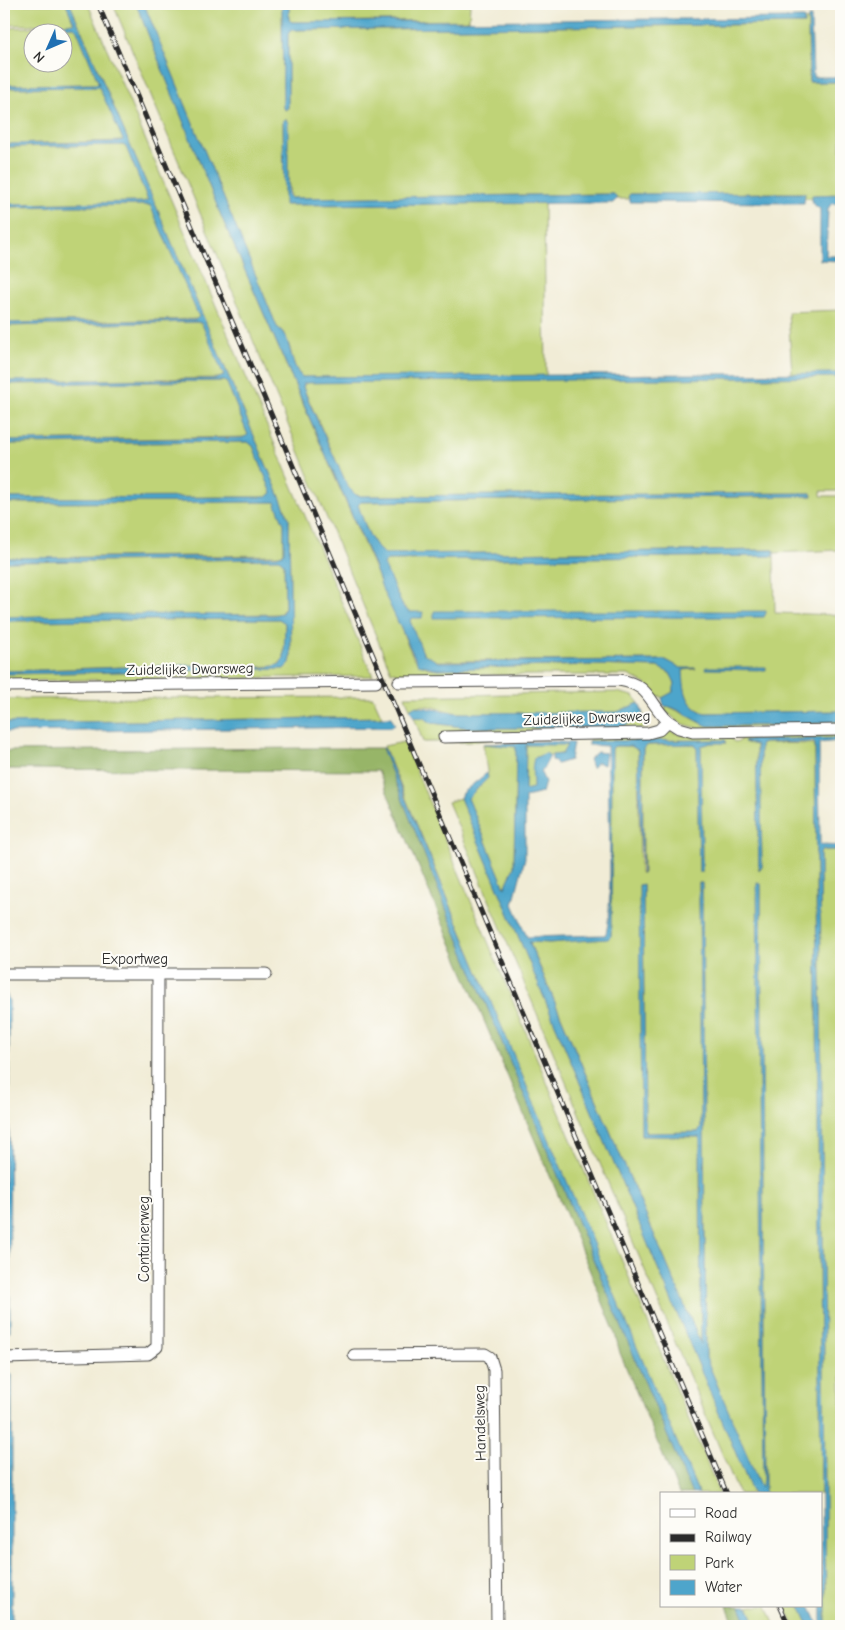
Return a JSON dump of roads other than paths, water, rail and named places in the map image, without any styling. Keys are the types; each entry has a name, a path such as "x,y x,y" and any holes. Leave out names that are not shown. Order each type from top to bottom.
{"street":[{"name":"Zuidelijke Dwarsweg","path":"400,682 619,680 640,686 668,721 679,728 693,732 841,730"},
{"name":"Zuidelijke Dwarsweg","path":"4,686 376,682"},
{"name":"Zuidelijke Dwarsweg","path":"444,737 648,733 658,730 668,721"},
{"name":"Exportweg","path":"4,974 266,974"},
{"name":"Containerweg","path":"4,1358 148,1354 157,1347 158,974"},
{"name":"Handelsweg","path":"354,1355 485,1354 490,1357 494,1370 497,1626"}],"water":[{"path":"66,4 70,4 289,518 291,658 290,663 284,669 4,674 4,671 181,665 260,668 280,664 284,658 285,623 279,619 4,621 4,617 106,614 274,615 282,613 285,607 284,563 279,559 4,562 4,558 277,556 284,552 284,524 275,502 4,503 4,498 267,497 272,493 253,446 248,442 4,444 4,441 242,438 248,435 227,383 224,381 4,384 4,381 216,379 224,376 202,324 198,322 4,326 4,323 195,320 199,317 150,205 4,207 4,204 143,202 148,200 126,147 123,145 4,147 4,144 117,142 123,140 99,87 4,88 4,85 99,84 77,30 72,27 72,23 74,23"},
{"path":"136,4 144,4 277,327 286,337 294,365 302,377 841,373 841,377 304,383 303,387 308,400 348,487 356,495 811,493 812,496 361,502 358,505 368,532 376,545 385,554 774,550 774,556 387,560 384,565 403,607 409,612 423,612 422,618 411,618 410,621 423,653 438,662 666,660 681,668 696,668 683,670 685,690 693,706 705,713 841,711 841,721 799,725 708,726 674,708 664,706 662,698 673,692 675,683 670,673 657,667 592,665 438,669 418,664 383,591 374,565 222,218"},
{"path":"282,4 289,4 289,20 292,22 804,18 804,24 291,30 288,34 288,108 285,110 283,108"},
{"path":"808,17 811,17 813,77 841,77 841,82 809,82"},
{"path":"286,119 288,123 288,195 290,198 614,194 617,199 613,203 284,205 283,120"},
{"path":"805,193 804,203 630,202 628,196 630,194"},
{"path":"841,194 841,203 831,204 828,209 826,256 841,256 841,261 820,260 820,209 812,203 812,195"},
{"path":"434,611 766,611 766,613 764,617 434,618"},
{"path":"706,667 766,667 766,670 705,669"},
{"path":"639,703 643,714 622,728 470,728 432,723 424,718 414,717 410,709 414,706 457,713 617,712"},
{"path":"391,717 395,725 391,727 4,732 4,723"},
{"path":"839,738 840,741 819,743 820,845 841,846 841,850 823,850 820,853 826,1626 822,1626 815,744 813,742 764,743 760,745 762,867 759,871 756,745 744,742 745,740"},
{"path":"725,740 726,743 711,743 701,746 702,872 699,872 697,747 695,744 648,745 643,749 642,874 638,750 631,746 615,746 612,748 611,936 608,939 549,943 529,942 701,1344 700,1137 641,1136 639,885 643,884 645,1133 698,1132 701,1128 699,883 702,883 706,1358 761,1488 763,1479 757,883 761,884 765,1492 752,1492 460,798 462,793 487,773 488,778 468,798 505,888 514,867 516,747 483,744 547,741 573,743 570,760 557,764 552,760 552,755 562,754 567,745 526,745 525,790 533,788 532,769 534,758 546,753 550,756 541,773 545,782 542,793 525,797 525,858 513,904 527,937 605,935 608,924 610,877 607,746 588,745 588,741"},
{"path":"382,748 384,748 698,1492 691,1492 451,921"},
{"path":"597,752 606,753 604,765 597,762 592,768 589,759"},
{"path":"4,993 6,993 9,1001 10,1331 5,1336"},
{"path":"4,1369 12,1375 12,1620 5,1625"},
{"path":"741,1608 749,1608 756,1626 748,1626"},
{"path":"801,1608 811,1608 819,1626 809,1626"}],"tunnel":[{"path":"376,682 399,682"}],"railway":[{"path":"98,4 726,1492"},
{"path":"781,1608 789,1626"}]}
